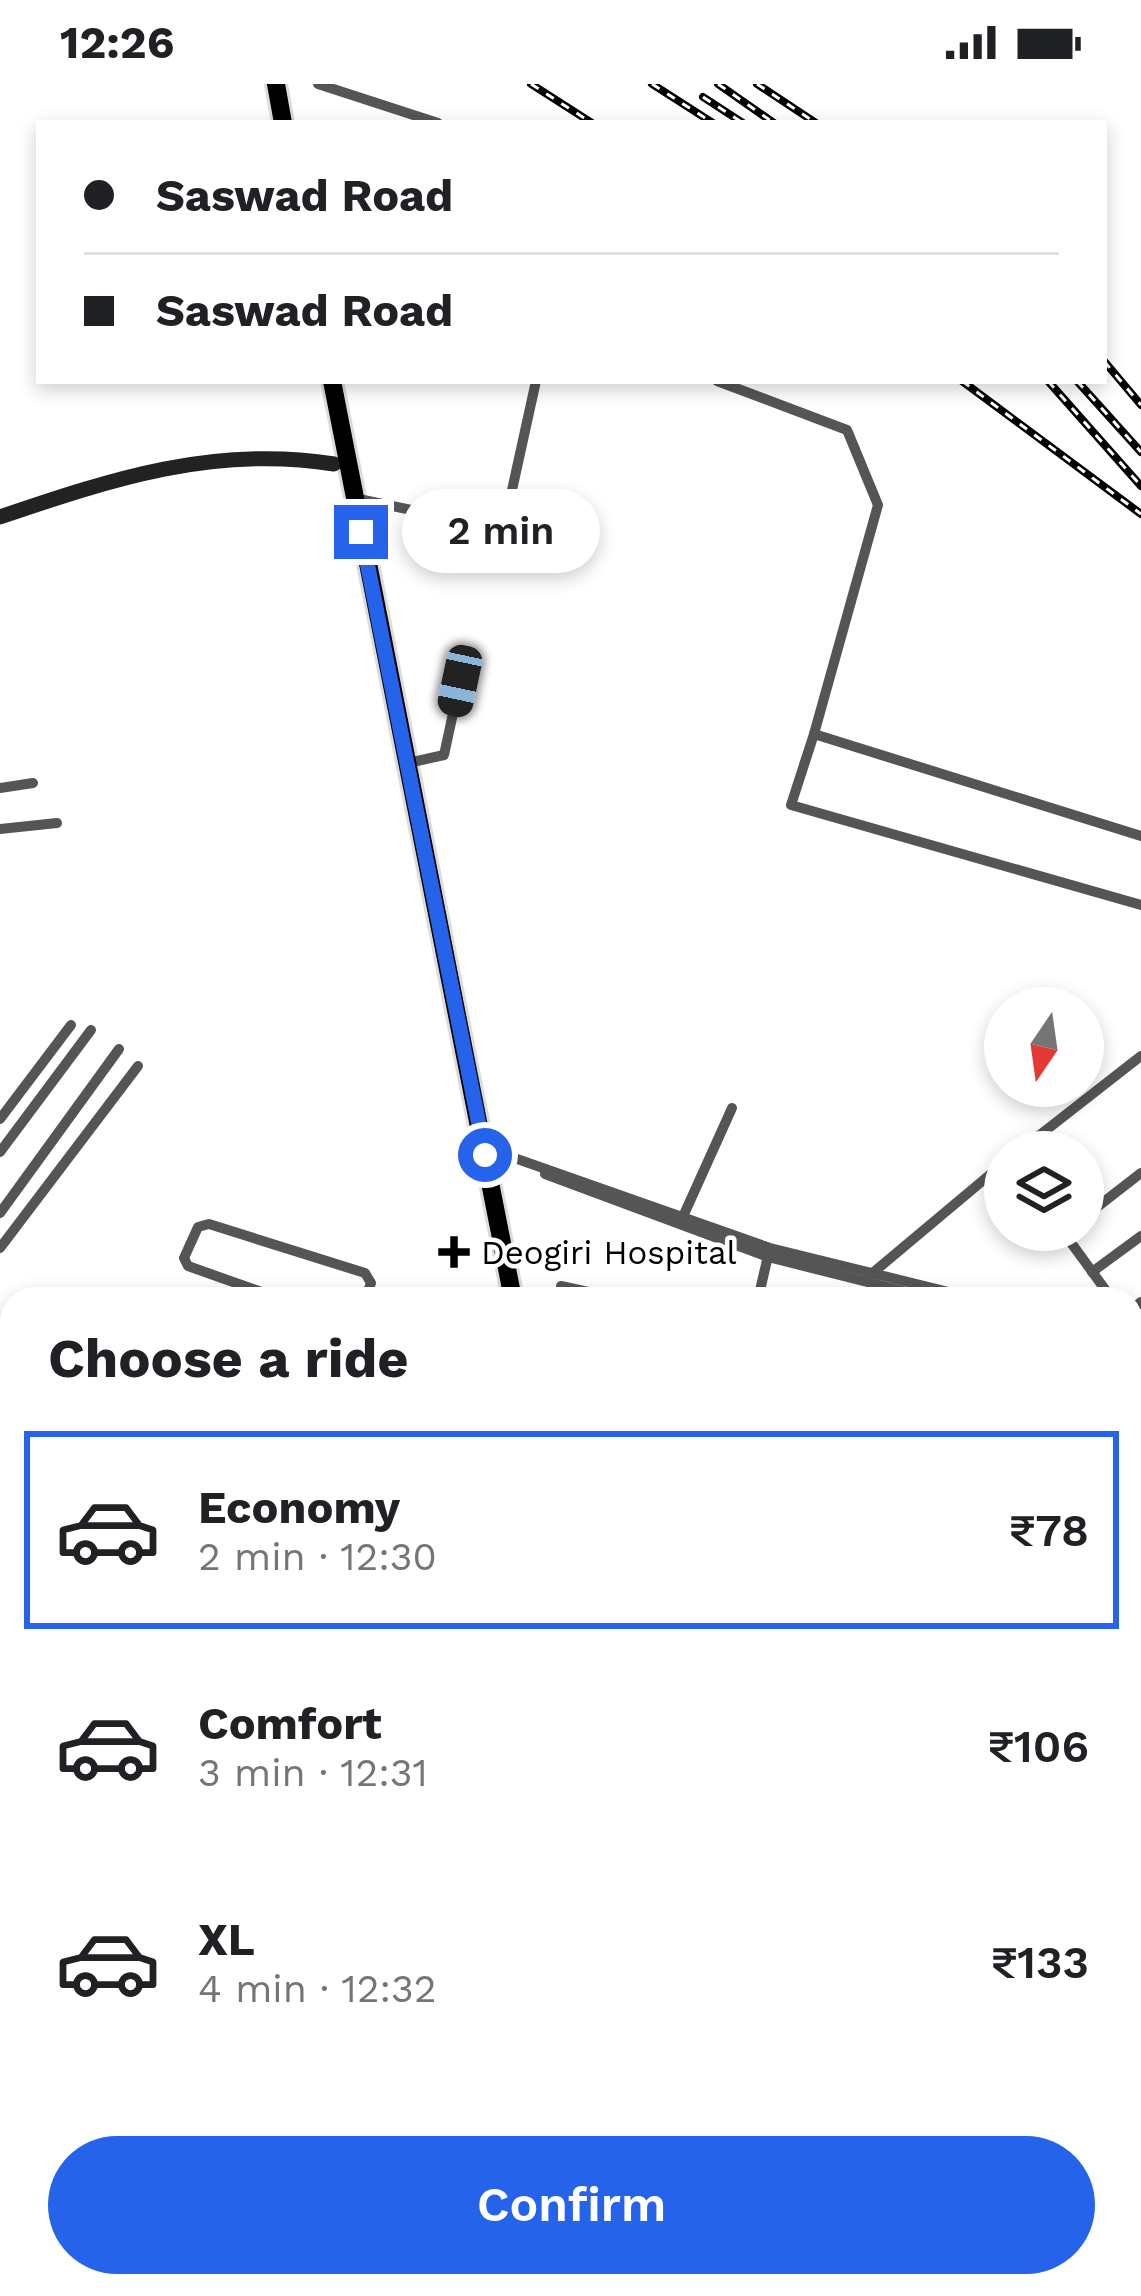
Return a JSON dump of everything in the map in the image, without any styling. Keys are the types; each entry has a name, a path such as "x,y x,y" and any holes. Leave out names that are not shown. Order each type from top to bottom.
{"highway":[{"path":"275,84 282,120"},
{"path":"333,384 511,1287"}],"street":[{"path":"318,84 429,120"},
{"path":"354,498 488,526 505,523 535,384"},
{"path":"725,384 847,430 878,498 791,805 1141,905"},
{"path":"0,518 119,476 212,458 267,455 334,464"},
{"path":"404,764 444,755 460,681"},
{"path":"814,734 1141,836"},
{"path":"0,788 33,783"},
{"path":"0,827 57,823"},
{"path":"0,1119 71,1025"},
{"path":"0,1152 91,1030"},
{"path":"0,1213 119,1049"},
{"path":"1045,1131 1141,1055"},
{"path":"0,1248 6,1228 138,1066"},
{"path":"682,1220 732,1108"},
{"path":"484,1151 769,1253 899,1287"},
{"path":"1104,1202 1141,1173"},
{"path":"868,1277 984,1180"},
{"path":"247,1287 188,1266 184,1258 198,1227 209,1223 365,1273 370,1287"},
{"path":"1092,1272 1141,1236"},
{"path":"1077,1251 1103,1287"},
{"path":"761,1287 769,1253"},
{"path":"561,1286 566,1287"}],"railway":[{"path":"531,84 587,120"},
{"path":"652,84 708,120"},
{"path":"718,84 770,120"},
{"path":"757,84 811,120"},
{"path":"703,97 738,120"},
{"path":"1107,365 1141,405"},
{"path":"966,384 1141,514"},
{"path":"1051,384 1141,486"},
{"path":"1080,384 1141,452"}],"place":[{"name":"Deogiri Hospital","path":"454,1252"}],"route":[{"path":"361,532 485,1155"}]}
